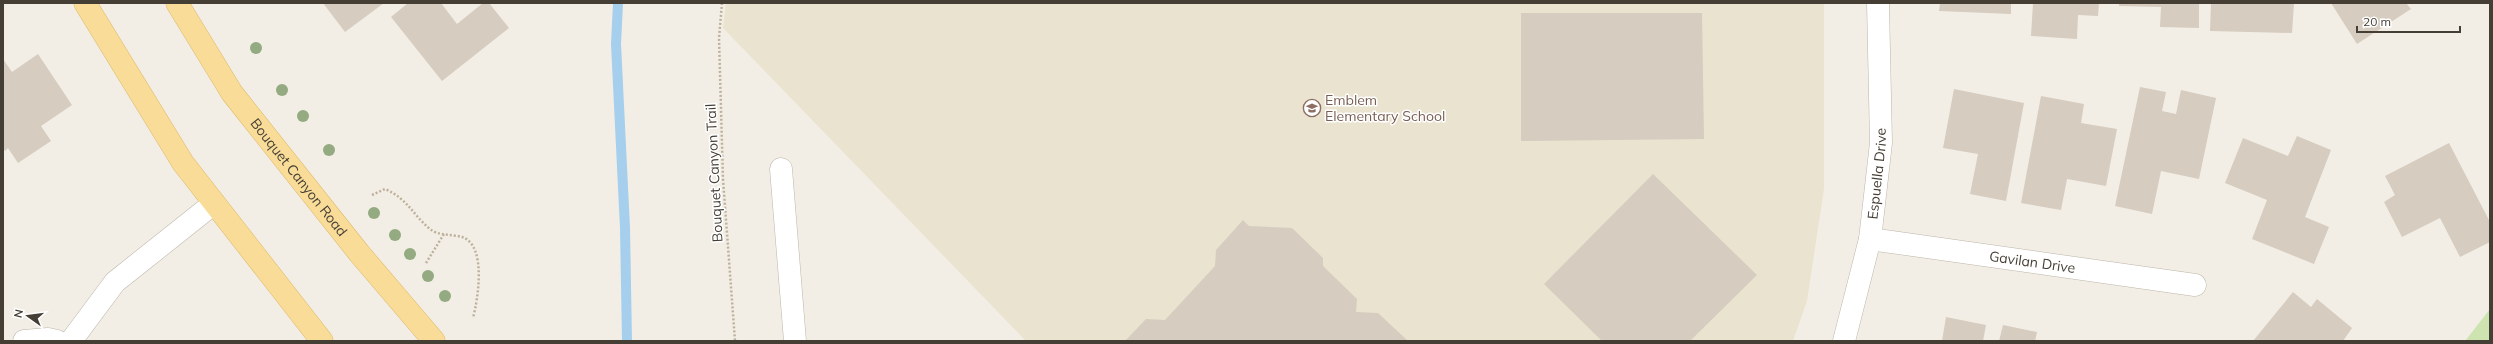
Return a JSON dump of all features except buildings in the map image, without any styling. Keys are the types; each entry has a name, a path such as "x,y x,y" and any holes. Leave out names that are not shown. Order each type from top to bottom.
{"main road":[{"path":"85,3 183,163 213,204 322,341"},
{"name":"Bouquet Canyon Road","path":"177,3 232,93 359,254 434,341"}],"street":[{"name":"Espuella Drive","path":"1844,341 1870,240 1881,142 1878,3"},
{"path":"781,169 795,341"},
{"path":"71,341 116,282 213,204"},
{"name":"Gavilan Drive","path":"1870,240 2195,285"},
{"path":"24,341 48,339 57,341"}],"path":[{"name":"Bouquet Canyon Trail","path":"722,3 719,38 723,179 735,341"},
{"path":"372,195 385,189 399,195 431,230 444,234 464,237 478,253 479,281 473,318"},
{"path":"426,263 444,234"}],"shaded area":[{"name":"Emblem Elementary School","path":"726,3 1824,3 1824,189 1807,301 1793,341 1026,341 723,28"}],"green space":[{"path":"2490,309 2490,341 2465,341"}],"waterway":[{"path":"618,3 616,44 625,228 627,341"}],"place":[{"name":"Emblem Elementary School","path":"1312,108"}]}
